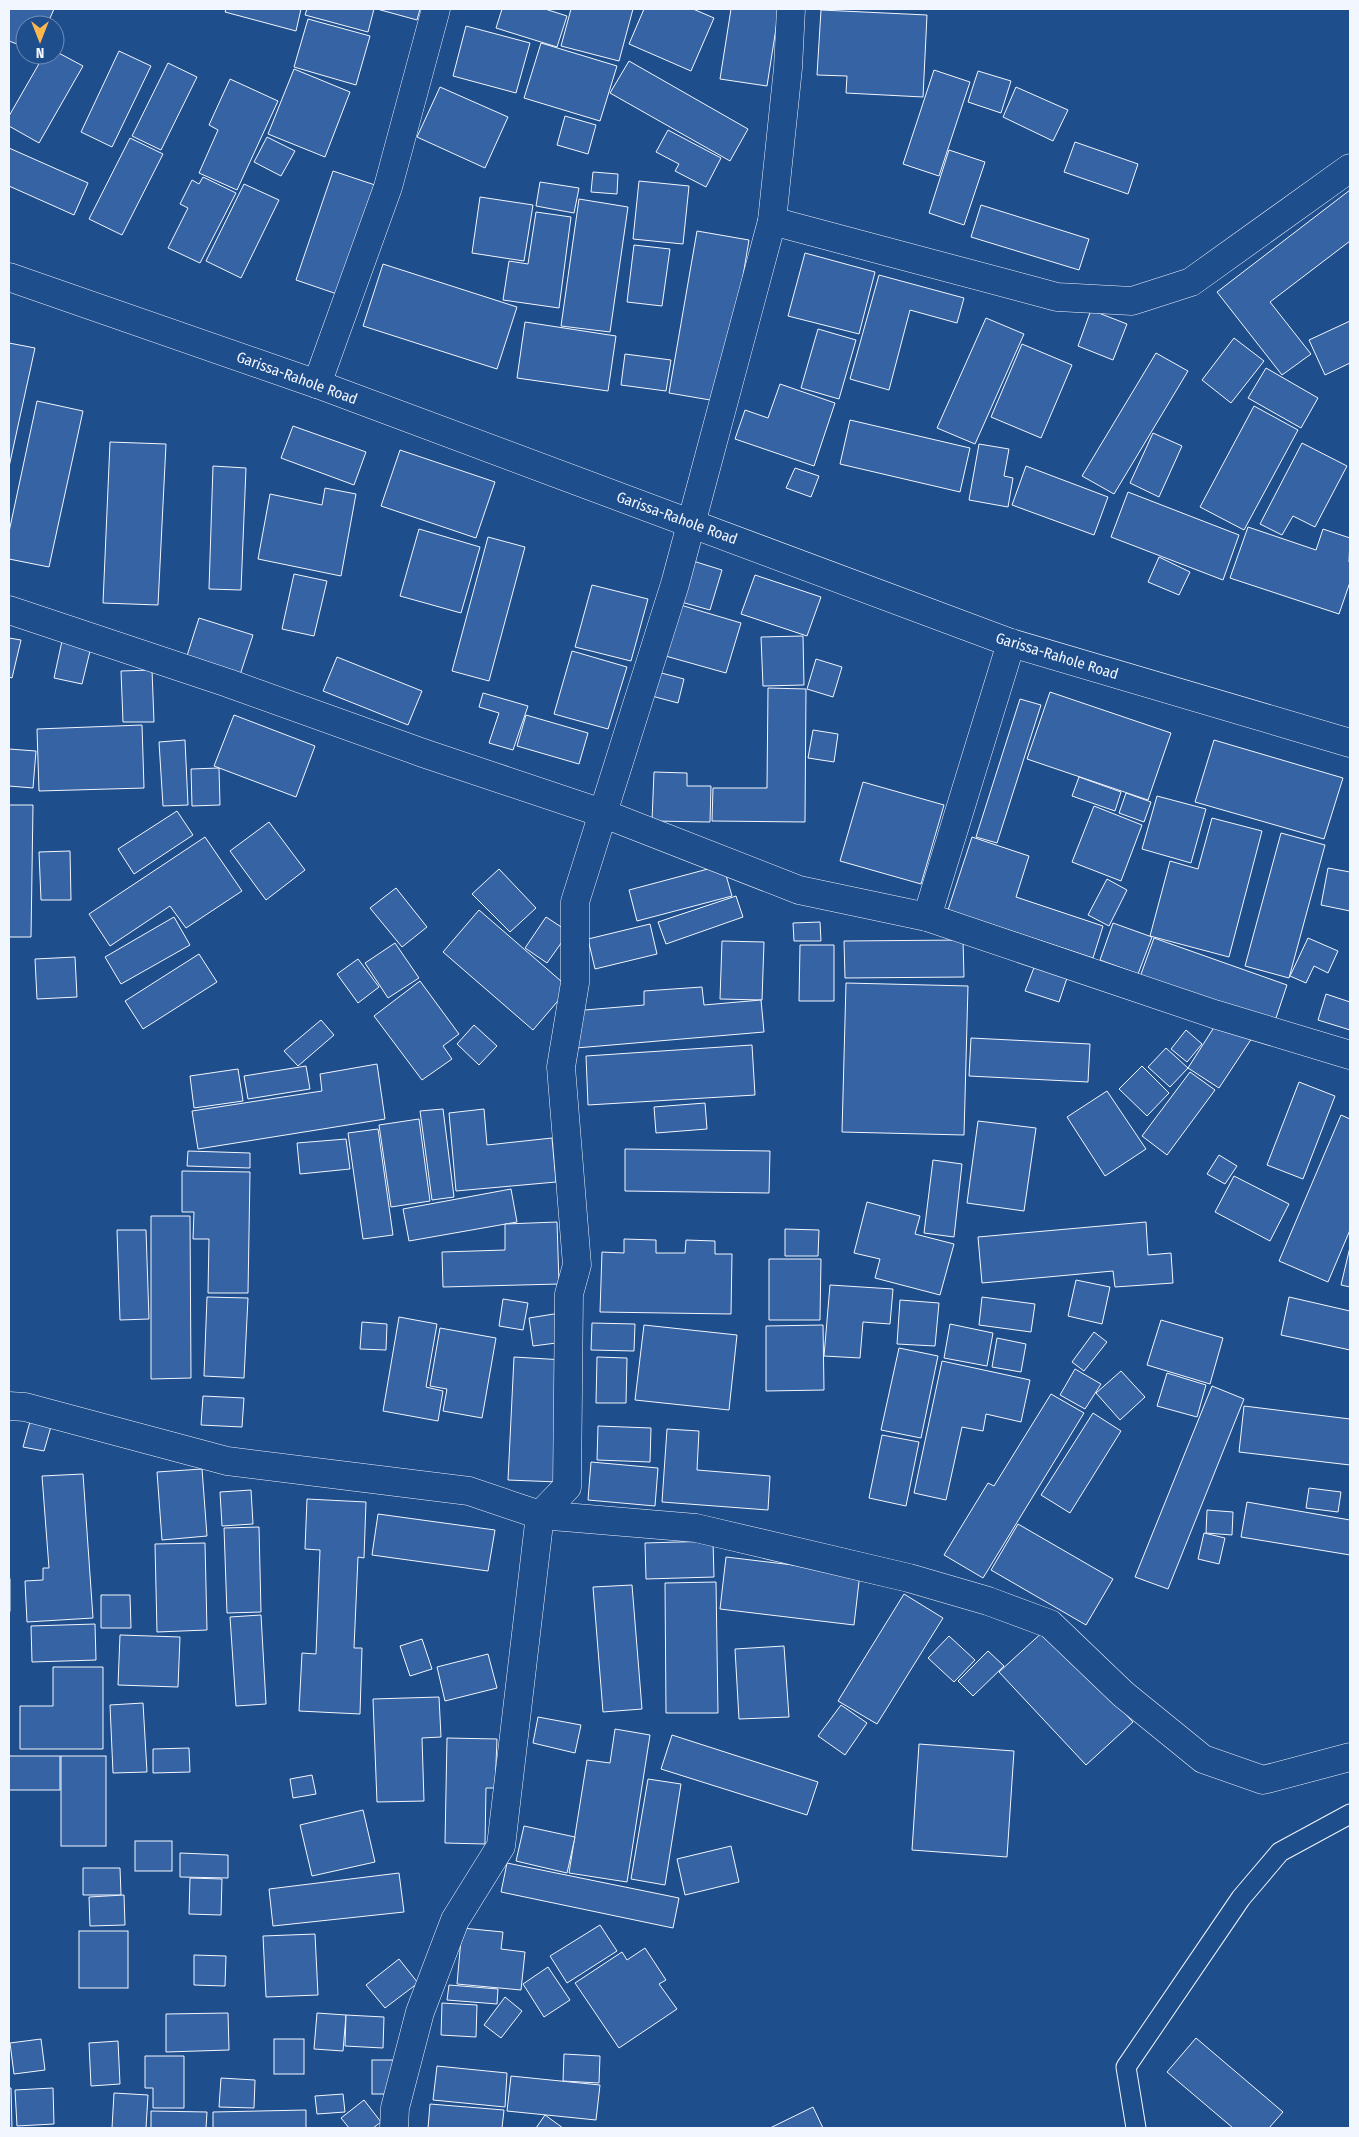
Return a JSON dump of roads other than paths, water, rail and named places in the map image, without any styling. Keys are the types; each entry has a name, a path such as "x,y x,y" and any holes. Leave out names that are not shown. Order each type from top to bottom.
{"street":[{"path":"316,384 388,187 436,9"},
{"path":"394,2128 395,2108 420,2012 451,1929 501,1846 540,1515 567,1487 569,1294 577,1265 561,1067 575,983 575,902 674,584 772,221 788,68 791,9"},
{"path":"772,221 1058,297 1132,301 1191,282 1350,168"},
{"name":"Garissa-Rahole Road","path":"9,276 316,384 1011,643 1350,742"},
{"path":"9,610 228,683 423,753 602,813 799,890 927,917 1214,1014 1350,1055"},
{"path":"927,917 1011,643"},
{"path":"9,1406 25,1407 227,1461 469,1491 540,1515 696,1528 909,1578 988,1601 1050,1624 1123,1694 1203,1759 1263,1780 1350,1757"}],"lane":[{"path":"1136,2128 1126,2067 1241,1898 1280,1852 1350,1814"}]}
